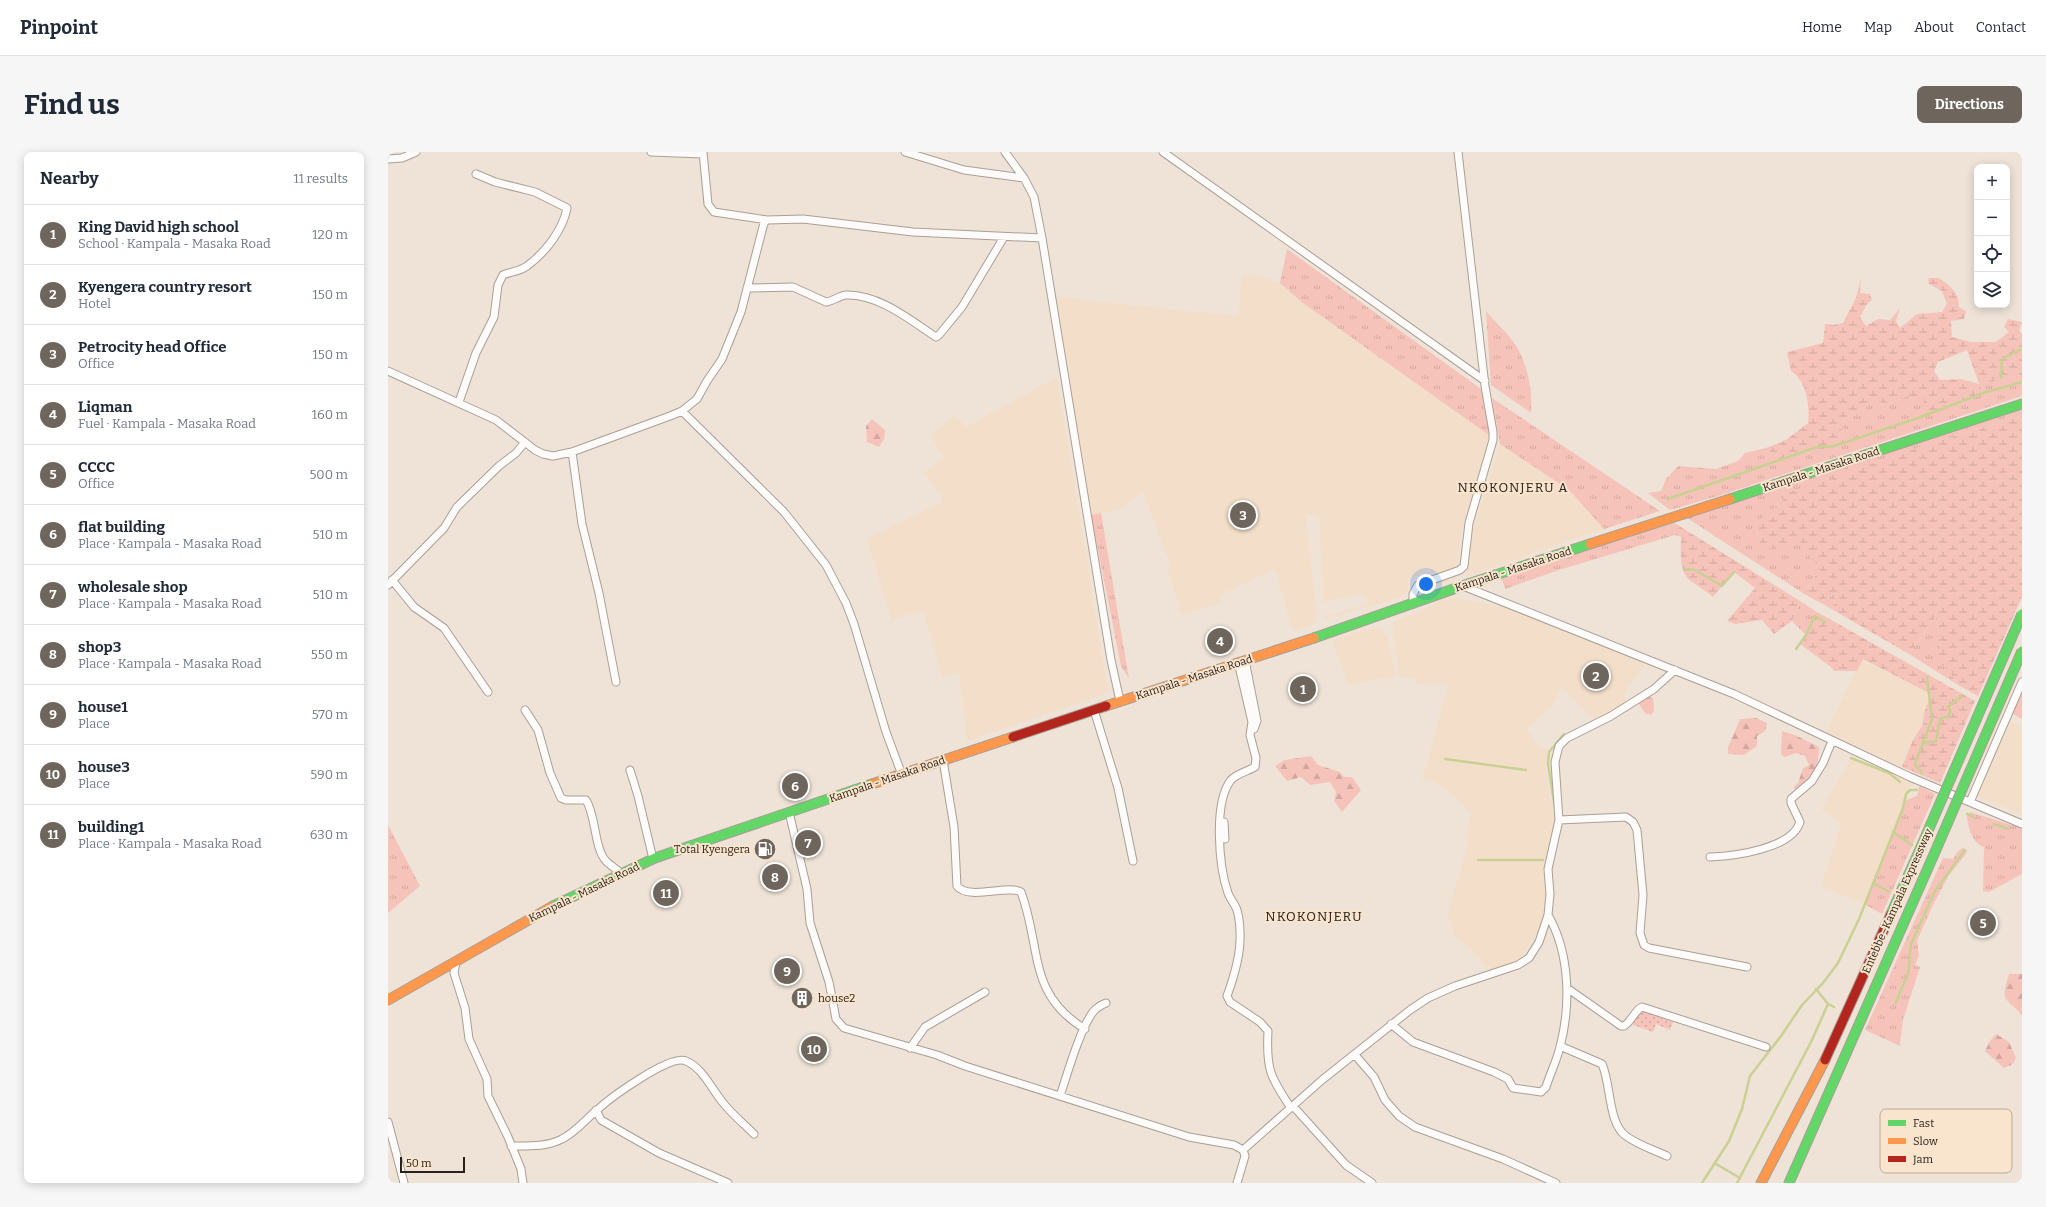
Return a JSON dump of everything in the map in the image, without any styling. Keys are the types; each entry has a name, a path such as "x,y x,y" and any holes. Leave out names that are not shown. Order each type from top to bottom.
{"highway":[{"name":"Kampala - Masaka Road","path":"388,1000 416,986 524,922 621,873 654,859 943,760 1413,604 1462,586 1663,519 2022,404"},
{"name":"Entebbe–Kampala Expressway","path":"1761,1183 1780,1150 1855,995 2022,614"},
{"name":"Entebbe–Kampala Expressway","path":"1789,1183 1818,1121 1839,1067 1935,852 2022,651"}],"street":[{"path":"388,159 402,158 416,152"},
{"path":"652,152 703,153 708,204 714,212 767,220 803,219 913,232 1042,238"},
{"path":"905,152 964,170 1024,178"},
{"path":"1005,152 1024,178 1034,197 1111,660 1120,701"},
{"path":"1163,152 1485,381"},
{"path":"1413,604 1413,594 1418,585 1460,570 1464,566 1469,523 1493,440 1458,152"},
{"path":"460,402 476,353 494,317 498,285 503,275 526,267 544,251 565,218 567,208 535,192 495,182 476,174"},
{"path":"388,371 460,402 496,420 543,454 553,456 572,452 682,411 697,399 722,359 739,316 764,223 767,220"},
{"path":"747,288 793,287 826,302 848,295 879,302 894,309 936,337 962,307 1004,237"},
{"path":"682,411 784,512 826,565 846,603 875,689 886,732 902,775"},
{"path":"488,692 444,628 414,607 390,582 444,528 457,507 499,466 516,453 525,442"},
{"path":"572,452 582,524 599,593 616,682"},
{"path":"1462,586 1675,670 1759,705 1832,741 2022,824"},
{"path":"1225,839 1224,808 1234,780 1258,769 1260,765 1253,728 1257,721 1242,661"},
{"path":"1242,661 1252,722 1250,735 1256,758 1255,767 1232,778 1226,788 1221,804 1219,836 1223,864 1228,893 1237,910 1240,935 1236,972 1227,996 1230,1002 1260,1022 1268,1031 1267,1052 1269,1070 1292,1107 1346,1165 1372,1183"},
{"path":"1243,1150 1391,1024 1428,998 1455,986 1518,965 1529,958 1539,942 1548,915 1550,894 1548,869 1559,820 1555,762 1559,746 1567,738 1611,716 1654,689 1675,670"},
{"path":"1970,802 2022,682"},
{"path":"525,710 538,730 550,773 561,798 566,800 586,800 590,806 594,825 605,860 621,873"},
{"path":"1094,710 1118,788 1134,861"},
{"path":"1710,857 1726,856 1776,845 1797,828 1800,822 1791,803 1791,799 1812,781 1824,763 1832,741"},
{"path":"943,760 954,826 957,886 964,890 990,893 1013,889 1022,892 1046,991 1063,1014 1085,1029"},
{"path":"630,770 654,859"},
{"path":"789,812 807,889 810,922 829,982 836,1019 844,1028 937,1055 965,1066 1189,1137 1234,1146 1243,1150 1245,1156 1237,1183"},
{"path":"1559,820 1626,817 1633,822 1637,830 1643,895 1640,932 1641,942 1644,945 1649,948 1747,967"},
{"path":"1391,1024 1413,1042 1494,1072 1508,1079 1513,1088 1541,1092 1546,1087 1560,1046 1568,999 1558,933 1548,915"},
{"path":"456,962 454,974 465,1008 468,1039 487,1079 488,1096 499,1114 521,1169 523,1183"},
{"path":"1567,988 1621,1026 1628,1024 1637,1010 1642,1007 1766,1047"},
{"path":"910,1048 925,1027 985,992"},
{"path":"1060,1096 1085,1029 1094,1011 1106,1003"},
{"path":"1560,1046 1602,1064 1606,1072 1615,1119 1620,1130 1626,1136 1668,1156"},
{"path":"1355,1055 1374,1077 1385,1100 1399,1116 1415,1127 1503,1159 1556,1183"},
{"path":"511,1146 536,1145 562,1139 585,1122 596,1110 639,1080 660,1067 679,1059 687,1061 705,1077 724,1104 754,1134"},
{"path":"596,1110 601,1120 607,1124 659,1152 728,1183"},
{"path":"388,1122 404,1183"}],"shaded area":[{"path":"1242,275 1261,276 1280,283 1303,303 1490,436 1462,530 1456,579 1419,592 1423,576 1407,579 1409,585 1408,592 1402,597 1324,619 1324,617 1368,604 1363,594 1323,602 1319,516 1306,514 1317,616 1314,624 1293,632 1275,569 1219,596 1221,603 1182,615 1167,570 1171,568 1143,492 1118,510 1091,515 1056,297 1238,316"},
{"path":"1057,377 1108,690 1104,694 967,741 959,673 942,677 923,611 891,620 867,539 942,502 942,497 924,472 944,458 931,436 955,414 966,427"},
{"path":"1500,444 1570,491 1604,529 1466,577 1471,536"},
{"path":"1457,598 1509,609 1646,663 1624,695 1628,703 1594,719 1561,686 1553,705 1527,729 1540,748 1551,749 1546,768 1549,792 1556,816 1545,863 1546,899 1543,923 1522,957 1505,966 1487,970 1473,950 1455,937 1447,915 1466,850 1470,814 1462,803 1441,785 1431,781 1422,780 1448,685 1416,684 1416,678 1399,677 1393,635 1394,621 1429,608 1441,599"},
{"path":"1377,626 1387,635 1396,677 1348,685 1332,640"},
{"path":"1862,659 1931,694 1924,713 1923,724 1912,742 1902,767 1826,732"},
{"path":"2009,720 2022,727 2022,815 1979,797 1976,793"},
{"path":"1851,758 1913,781 1864,904 1821,886 1841,823 1821,810"}],"green space":[{"path":"1287,249 1481,389 1490,436 1303,303 1280,283"},
{"path":"1861,278 1860,293 1870,294 1872,300 1867,304 1860,317 1866,326 1878,319 1890,320 1900,308 1896,321 1900,328 1917,314 1942,312 1947,304 1942,291 1929,284 1928,278 1939,278 1956,293 1959,307 1966,311 1964,319 1951,321 1952,337 1971,342 1996,342 2009,332 2004,327 2008,319 2022,322 2019,331 2022,334 2022,375 1980,384 1983,393 1925,415 1923,396 1908,396 1887,404 1876,401 1846,418 1841,432 1844,442 1831,447 1820,446 1781,459 1766,448 1786,440 1808,423 1808,402 1804,387 1801,381 1791,371 1787,352 1823,343 1825,324 1833,325 1843,323 1856,298","holes":["1967,350 1979,384 1961,379 1940,380 1934,371 1938,362"]},
{"path":"1486,311 1510,337 1521,355 1529,379 1531,413 1491,385"},
{"path":"2022,375 2022,396 1718,496 1670,510 1648,493 1661,491 1666,479 1678,466 1716,469 1738,461 1745,453 1766,448 1782,459 1820,446 1831,447 1844,442 1841,432 1846,418 1876,401 1887,404 1908,396 1924,396 1925,415 1983,393 1979,384"},
{"path":"1492,398 1660,511 1604,529 1570,491 1500,444"},
{"path":"2022,410 2022,416 1941,440 1784,494 1785,498 1755,525 1760,544 1798,539 1820,570 1806,588 1806,595 1687,518"},
{"path":"2022,416 2022,597 1978,696 1958,685 1949,671 1939,664 1939,634 1935,617 1909,654 1833,610 1836,593 1819,602 1806,595 1806,588 1820,570 1798,539 1765,551 1760,544 1755,525 1785,498 1783,494 1941,440"},
{"path":"872,419 885,430 884,439 879,447 867,442 866,426"},
{"path":"1101,513 1129,679 1121,666 1091,515"},
{"path":"1673,522 1675,535 1559,570 1505,589 1502,579"},
{"path":"1673,522 1800,601 1792,621 1774,634 1762,620 1735,624 1727,621 1755,588 1734,572 1713,597 1692,582 1684,573 1682,567 1681,537 1675,535"},
{"path":"1836,593 1833,610 1819,602"},
{"path":"1800,601 1817,612 1806,635 1792,621"},
{"path":"1817,612 1975,701 1940,783 1902,767 1912,742 1923,724 1924,713 1931,694 1863,659 1857,671 1834,671 1831,667 1800,644"},
{"path":"1935,617 1939,634 1939,664 1949,671 1958,685 1909,654"},
{"path":"2022,689 2022,719 2011,713"},
{"path":"1650,696 1653,698 1654,711 1651,715 1645,713 1639,704 1643,699"},
{"path":"1756,718 1767,723 1765,731 1757,736 1757,746 1744,755 1728,754 1728,747 1740,719"},
{"path":"1782,731 1795,735 1819,747 1818,762 1814,773 1807,782 1795,790 1794,787 1798,783 1803,768 1809,765 1805,756 1796,753 1784,757 1781,754"},
{"path":"1311,756 1318,765 1340,772 1344,777 1352,777 1361,790 1342,812 1334,801 1336,792 1330,782 1310,785 1301,777 1287,781 1275,766 1285,760"},
{"path":"1920,786 1935,794 1882,914 1864,904 1906,800 1917,796"},
{"path":"1970,812 2022,828 2022,874 1989,892 1983,891 1984,847 1977,843 1970,831 1967,817"},
{"path":"388,825 420,886 388,913"},
{"path":"1963,848 1967,851 1966,854 1949,875 1932,907 1917,941 1919,955 1915,965 1920,967 1903,1020 1900,1046 1865,1030 1943,858 1953,859 1958,851"},
{"path":"2009,974 2022,974 2022,1015 2008,1001 2005,995"},
{"path":"1639,1010 1673,1022 1670,1030 1656,1024 1653,1032 1633,1025"},
{"path":"1996,1034 2009,1042 2016,1058 2013,1064 2004,1068 1985,1051 1990,1041"}],"waterway":[{"path":"2001,378 2002,359 2022,349"},
{"path":"1668,499 1820,446 1831,447 1918,418 1983,393 2022,382"},
{"path":"1685,569 1695,570 1722,586 1734,572"},
{"path":"1796,649 1806,635 1815,616 1825,622"},
{"path":"1922,773 1915,764 1932,719 1927,677"},
{"path":"1924,743 1936,741 1940,719 1949,716 1950,710 1948,707 1962,696"},
{"path":"1555,808 1548,764 1549,752 1564,734"},
{"path":"1851,758 1889,773 1900,782"},
{"path":"1445,759 1526,770"},
{"path":"1702,1183 1729,1141 1742,1109 1750,1076 1781,1036 1802,1005 1823,983 1838,963 1859,919 1903,808 1906,794 1910,790 1917,790"},
{"path":"1967,814 1974,817"},
{"path":"1994,824 2008,829"},
{"path":"1893,832 1912,845"},
{"path":"1895,1004 1908,974 1911,944 1935,891 1965,850"},
{"path":"1478,860 1543,860"},
{"path":"1873,883 1889,892"},
{"path":"1816,989 1828,1004 1834,1007"},
{"path":"1737,1183 1811,1042 1828,1004"},
{"path":"1716,1164 1740,1178"}],"traffic: fast":[{"path":"1730,499 2022,404"},
{"path":"1314,638 1462,586 1590,544"},
{"path":"1921,847 2022,614"},
{"path":"1935,852 2022,651"},
{"path":"553,906 655,858 872,784"},
{"path":"1891,914 1921,847"},
{"path":"1789,1183 1935,852"}],"traffic: slow":[{"path":"1590,544 1730,499"},
{"path":"1106,706 1314,638"},
{"path":"872,784 1013,737"},
{"path":"388,1000 553,906"},
{"path":"1761,1183 1825,1060"}],"traffic: jam":[{"path":"1013,737 1106,706"},
{"path":"1825,1060 1891,914"}],"place":[{"name":"Petrocity head Office","path":"1243,515"},
{"name":"Liqman","path":"1220,641"},
{"name":"Kyengera country resort","path":"1596,676"},
{"name":"King David high school","path":"1303,689"},
{"name":"flat building","path":"795,786"},
{"name":"wholesale shop","path":"808,843"},
{"name":"Total Kyengera","path":"765,849"},
{"name":"shop3","path":"775,877"},
{"name":"building1","path":"666,893"},
{"name":"CCCC","path":"1983,923"},
{"name":"house1","path":"787,971"},
{"name":"house2","path":"802,998"},
{"name":"house3","path":"814,1049"}],"district":[{"name":"NKOKONJERU A","path":"1513,487"},
{"name":"NKOKONJERU","path":"1314,916"}]}
